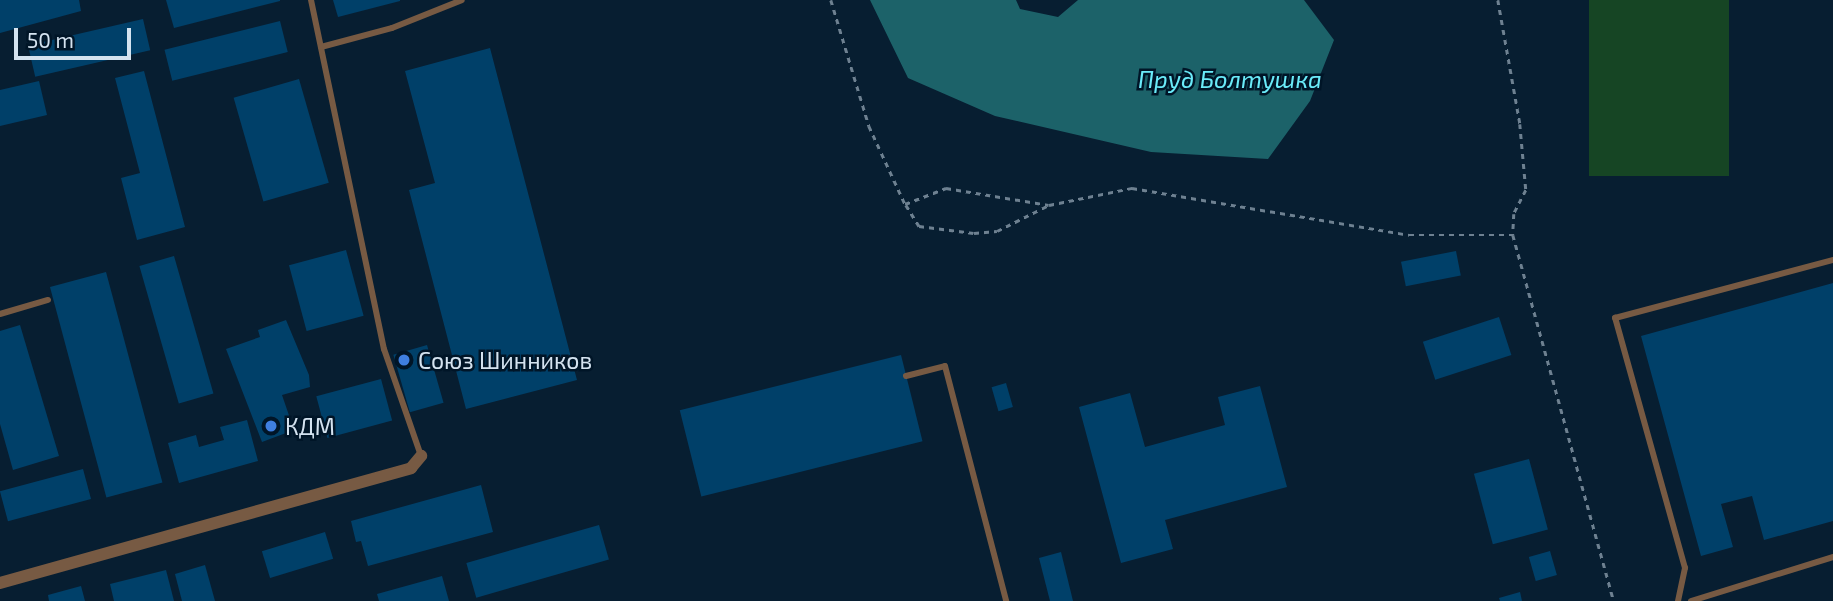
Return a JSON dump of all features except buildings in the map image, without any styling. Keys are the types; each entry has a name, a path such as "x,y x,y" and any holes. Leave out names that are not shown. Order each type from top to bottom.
{"street":[{"path":"0,583 411,468 421,456"}],"lane":[{"path":"311,0 384,349 421,456"},
{"path":"321,47 392,28 461,0"},
{"path":"1678,601 1685,568 1615,318 1833,260"},
{"path":"0,314 48,300"},
{"path":"906,376 945,366 1006,601"},
{"path":"1691,601 1833,557"}],"path":[{"path":"831,0 869,126 905,204 919,226 974,233 997,231 1049,205 1132,188 1409,235 1513,235"},
{"path":"1498,0 1520,124 1526,190 1514,214 1513,235 1614,601"},
{"path":"905,204 946,188 1049,205"}],"shaded area":[{"path":"1589,0 1729,0 1729,176 1589,176"}],"water":[{"name":"Пруд Болтушка","path":"870,0 1016,0 1020,9 1058,17 1078,0 1304,0 1334,40 1310,101 1268,159 1151,152 995,116 908,78"}],"place":[{"name":"Союз Шинников","path":"404,360"},
{"name":"КДМ","path":"271,426"}]}
